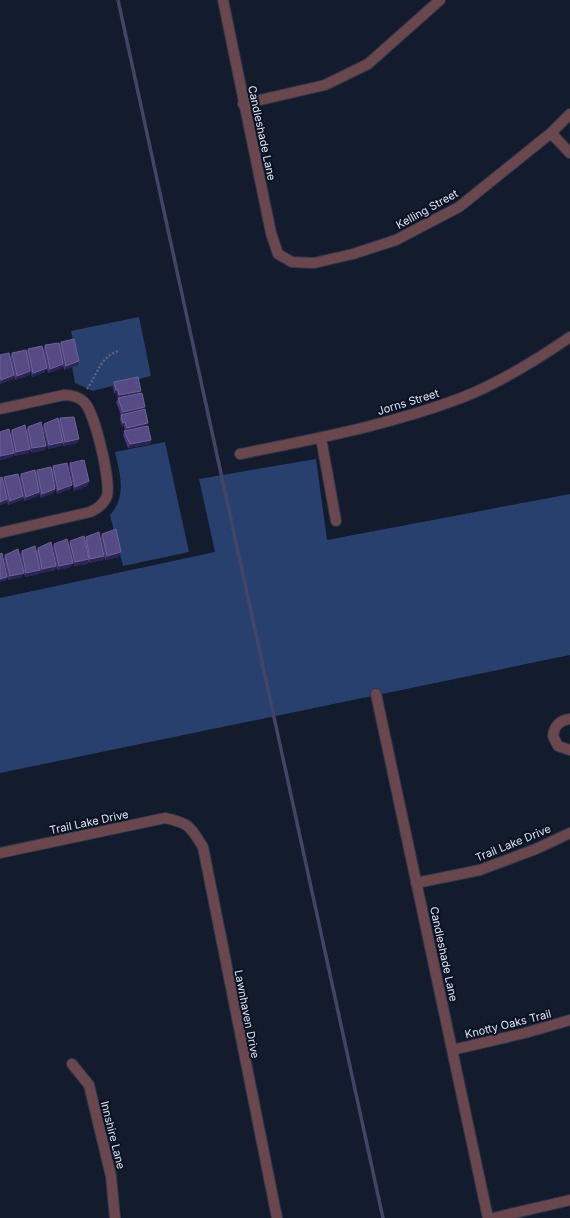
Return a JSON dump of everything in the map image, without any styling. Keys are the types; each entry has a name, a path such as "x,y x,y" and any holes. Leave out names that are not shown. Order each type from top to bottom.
{"street":[{"name":"Candleshade Lane","path":"223,0 270,233 278,254 292,262"},
{"path":"243,104 325,85 368,64 440,0"},
{"name":"Kelling Street","path":"292,262 314,263 353,254 396,240 459,207 550,133 570,114"},
{"path":"550,133 570,153"},
{"name":"Jorns Street","path":"240,454 321,438 399,419 462,397 536,360 570,337"},
{"path":"0,409 56,396 71,395 77,397 88,406 94,417 108,483 107,496 96,509 81,515 0,533"},
{"path":"321,438 336,521"},
{"name":"Candleshade Lane","path":"376,694 488,1218"},
{"path":"570,719 561,721 557,725 553,736 558,746 570,750"},
{"name":"Trail Lake Drive","path":"0,853 165,818 182,821"},
{"name":"Lawnhaven Drive","path":"182,821 194,832 202,847 277,1218"},
{"name":"Trail Lake Drive","path":"416,883 480,870 536,850 570,833"},
{"name":"Knotty Oaks Trail","path":"452,1050 525,1033 570,1020"},
{"name":"Innshire Lane","path":"72,1064 89,1085 111,1176 115,1218"},
{"path":"494,1218 570,1200"}],"path":[{"path":"87,389 102,362 110,354 119,351"}],"shaded area":[{"path":"139,317 151,376 93,391 75,383 72,366 78,365 71,331"},
{"path":"165,442 189,552 123,566 110,515 119,500 121,485 115,452"},
{"path":"316,459 327,540 570,494 570,655 0,773 0,598 215,552 199,479"}],"building":[{"path":"74,339 79,361 66,366 61,342"},
{"path":"59,343 63,364 50,369 45,345"},
{"path":"42,346 47,368 33,373 28,349"},
{"path":"26,350 30,371 17,376 12,353"},
{"path":"9,353 14,375 1,380 0,355"},
{"path":"138,377 141,391 119,395 114,382"},
{"path":"142,393 145,407 123,412 118,398"},
{"path":"145,409 148,423 127,428 125,422 123,423 121,415"},
{"path":"74,417 79,439 65,442 60,418"},
{"path":"58,418 63,442 49,445 44,424"},
{"path":"41,422 46,446 32,448 28,427"},
{"path":"25,425 30,449 16,452 12,430"},
{"path":"148,426 151,440 130,444 124,431"},
{"path":"9,429 14,453 0,456 0,432"},
{"path":"84,460 89,481 75,487 70,463"},
{"path":"67,463 72,485 58,490 53,466"},
{"path":"51,467 55,489 42,494 37,470"},
{"path":"35,470 39,492 26,497 21,474"},
{"path":"18,474 23,496 10,501 4,477"},
{"path":"2,477 7,499 0,502 0,478"},
{"path":"116,529 121,552 107,556 102,534"},
{"path":"99,532 104,556 90,559 86,537"},
{"path":"84,536 89,559 75,562 70,541"},
{"path":"67,539 73,563 59,566 54,544"},
{"path":"51,542 56,566 42,569 38,548"},
{"path":"35,546 40,570 26,573 22,551"},
{"path":"18,549 24,573 10,576 5,555"},
{"path":"2,553 7,577 0,579 0,554"}],"waterway":[{"path":"118,0 383,1218"}]}
